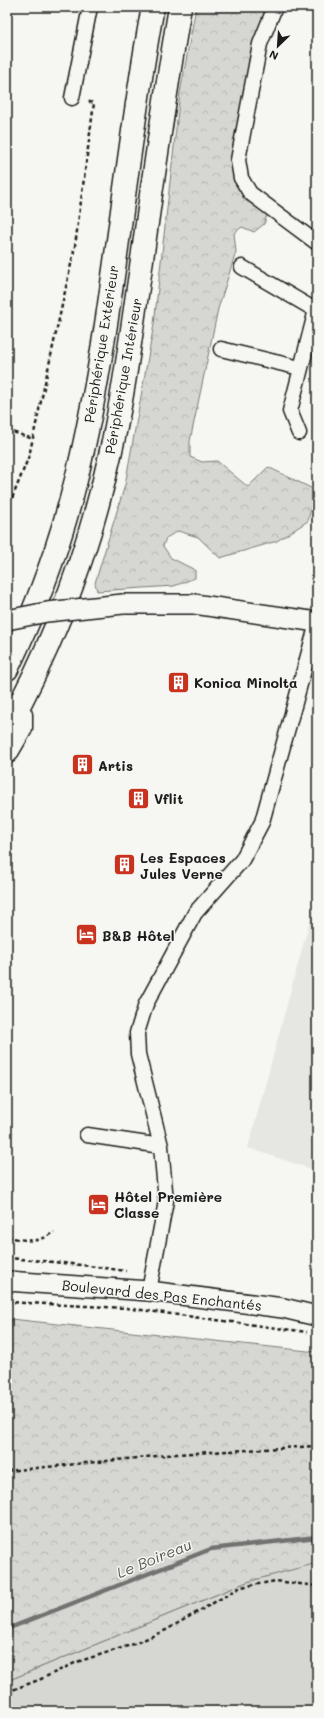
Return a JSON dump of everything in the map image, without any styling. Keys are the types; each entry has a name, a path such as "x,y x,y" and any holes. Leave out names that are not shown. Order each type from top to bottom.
{"highway":[{"name":"Périphérique Extérieur","path":"7,669 51,563 66,517 85,442 101,353 153,7"},
{"name":"Périphérique Intérieur","path":"7,728 22,700 56,626 72,584 94,515 110,455 124,378 180,7"},
{"path":"7,752 21,728 22,700"}],"main road":[{"path":"7,620 47,612 123,604 194,604 317,622"},
{"name":"Boulevard des Pas Enchantés","path":"7,1281 150,1284 283,1308 314,1324"},
{"name":"Boulevard des Pas Enchantés","path":"7,1294 125,1301 314,1324"}],"street":[{"path":"72,98 90,7"},
{"path":"275,7 260,44 238,160 241,178 250,193 316,240"},
{"path":"242,267 316,309 290,411 299,433"},
{"path":"221,349 300,368"},
{"path":"150,1284 166,1201 161,1146 138,1054 137,1033 146,1004 195,913 242,860 262,822 317,622"},
{"path":"87,1135 161,1146"}],"path":[{"path":"7,511 29,456 75,246 94,103 72,98"},
{"path":"7,430 33,439"},
{"path":"7,1237 33,1241 44,1239 54,1232"},
{"path":"7,1258 69,1263 130,1272 150,1284"},
{"path":"7,1302 126,1308 314,1324"},
{"path":"7,1470 176,1454 317,1446"},
{"path":"7,1692 41,1680 77,1662 134,1644 166,1630 241,1587 276,1581 317,1586"}],"shaded area":[{"path":"317,894 317,1171 248,1148"}],"green space":[{"path":"196,7 265,7 235,171 250,201 267,215 264,224 254,232 242,227 234,233 236,252 218,309 190,441 190,457 202,462 217,461 248,487 268,467 315,490 308,521 277,541 220,558 198,537 178,531 166,538 163,546 171,558 195,570 195,578 174,586 97,591 95,583 125,485 154,324 180,93"},
{"path":"11,1319 317,1352 317,1563 247,1582 7,1681 7,1371"},
{"path":"317,1563 317,1711 7,1711 7,1681 247,1582"}],"waterway":[{"name":"Le Boireau","path":"7,1629 211,1549 317,1537"}],"place":[{"name":"Konica Minolta","path":"179,682"},
{"name":"Artis","path":"83,765"},
{"name":"Vflit","path":"138,798"},
{"name":"Les Espaces Jules Verne","path":"125,865"},
{"name":"B&B Hôtel","path":"87,935"},
{"name":"Hôtel Première Classe","path":"99,1204"}]}
